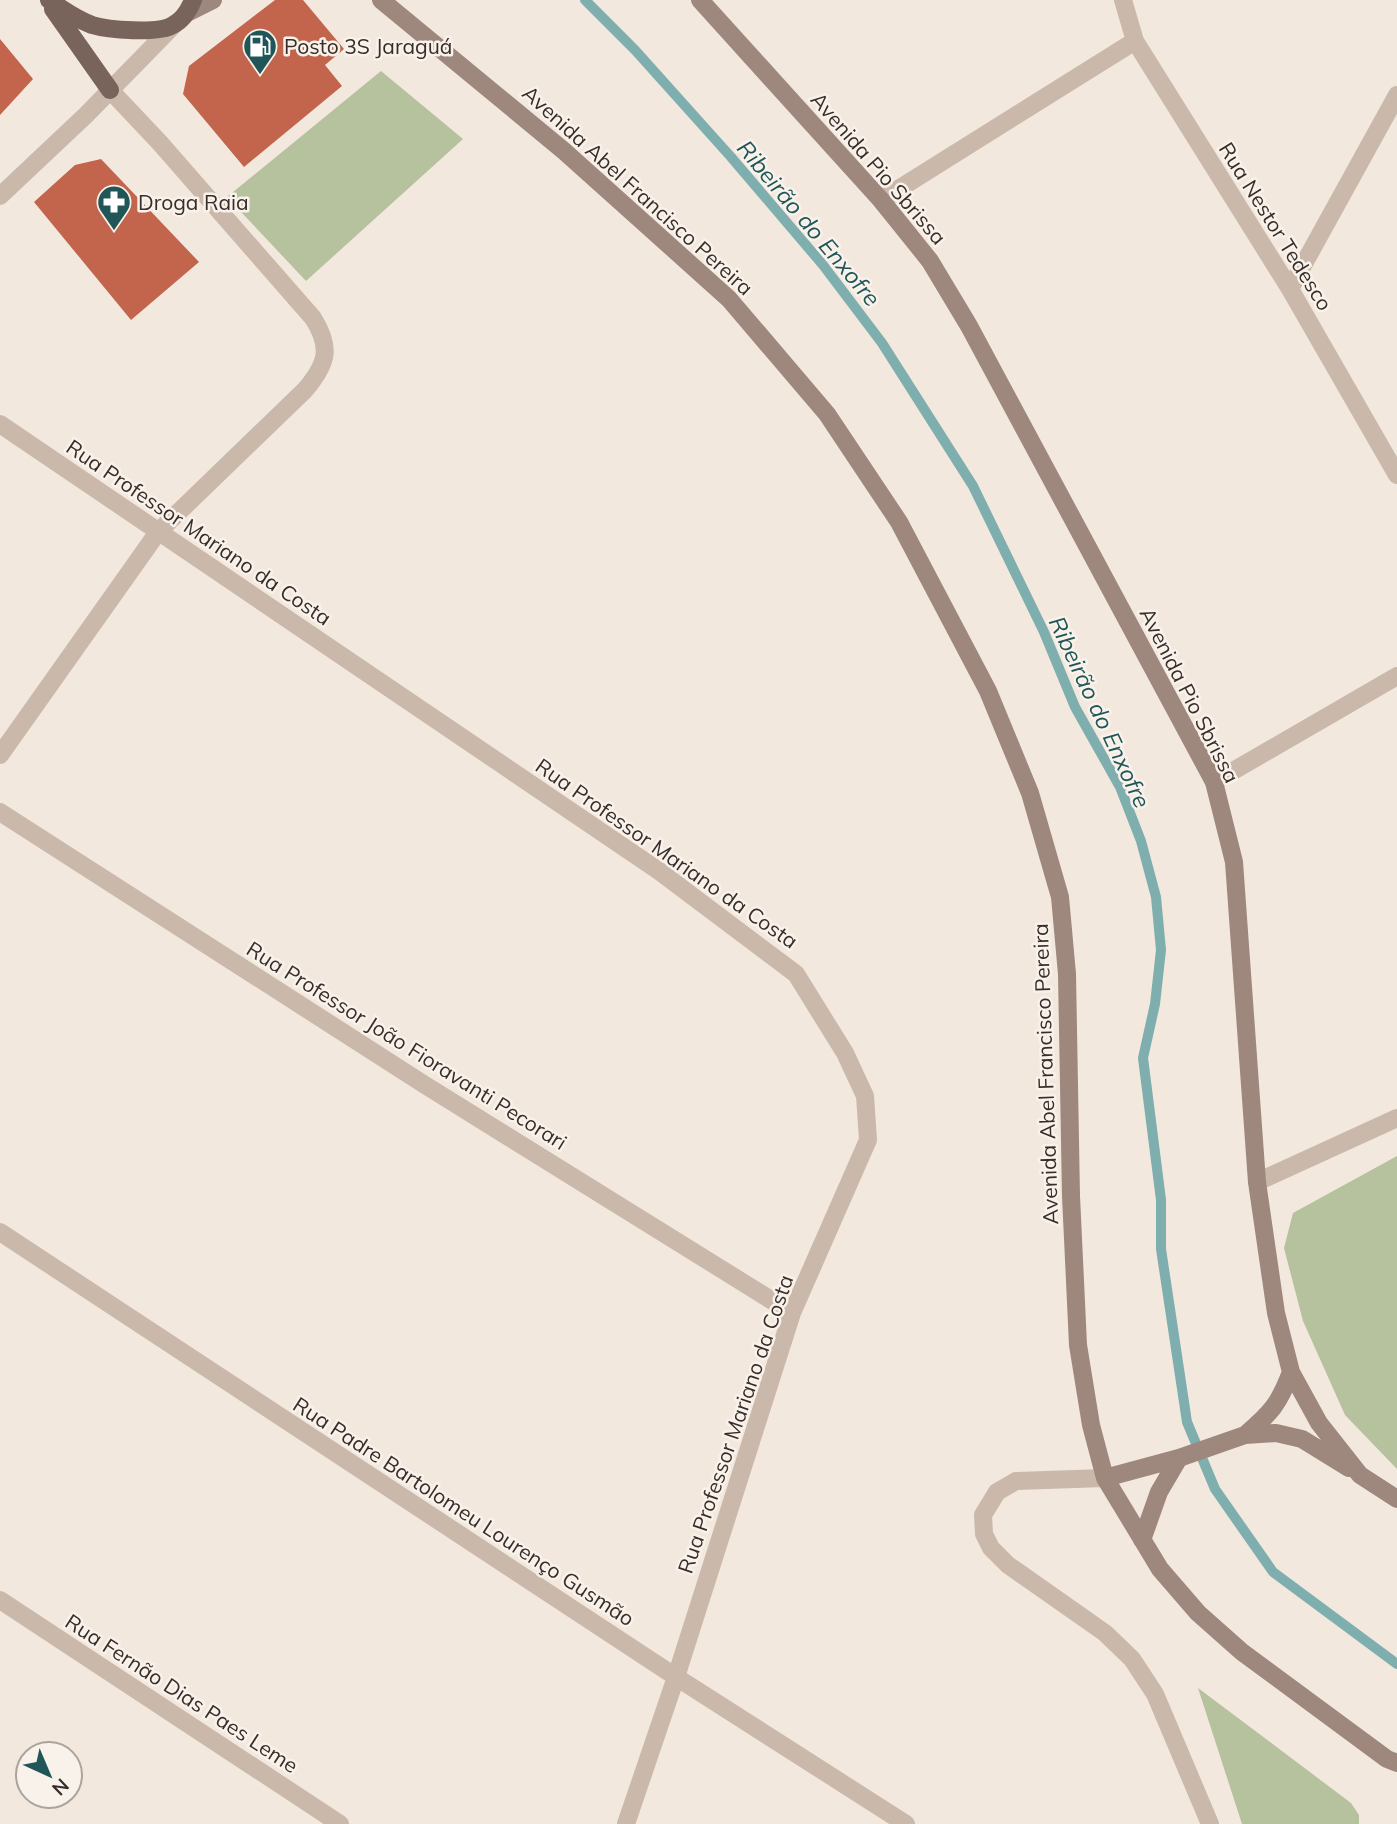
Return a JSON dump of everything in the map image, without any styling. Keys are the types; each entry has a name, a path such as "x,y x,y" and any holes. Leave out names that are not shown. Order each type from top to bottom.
{"main road":[{"path":"48,0 92,25 136,30 172,27 190,6 213,0"},
{"path":"48,0 110,90"},
{"name":"Avenida Abel Francisco Pereira","path":"381,0 564,151 729,299 827,414 899,522 988,691 1030,793 1060,897 1067,974 1071,1196 1078,1345 1091,1425 1105,1478 1160,1569 1207,1621 1242,1651 1394,1765"},
{"name":"Avenida Pio Sbrissa","path":"700,0 881,200 930,261 969,326 1214,782 1234,862 1257,1182 1276,1313 1291,1372 1319,1423 1360,1475 1397,1499"},
{"path":"1241,1436 1268,1416 1281,1396 1291,1372"},
{"path":"1105,1478 1241,1436 1276,1433 1302,1439 1360,1475"},
{"path":"1142,1540 1159,1492 1183,1456"}],"street":[{"name":"Rua Nestor Tedesco","path":"1123,0 1135,41 1290,289 1397,475"},
{"path":"0,196 172,27"},
{"path":"881,200 1135,41"},
{"path":"0,755 158,532 305,390 321,371 326,351 323,333 313,318 110,90"},
{"path":"1290,289 1397,95"},
{"name":"Rua Professor Mariano da Costa","path":"0,424 659,871 796,974 845,1053 865,1096 868,1140 792,1313 676,1677 626,1824"},
{"path":"1214,782 1397,676"},
{"name":"Rua Professor João Fioravanti Pecorari","path":"0,812 425,1085 792,1313"},
{"path":"1257,1182 1397,1118"},
{"name":"Rua Padre Bartolomeu Lourenço Gusmão","path":"0,1232 676,1677 906,1824"},
{"path":"1105,1478 1016,1481 997,1492 983,1514 984,1534 991,1548 1008,1565 1105,1633 1132,1659 1155,1694 1210,1824"},
{"name":"Rua Fernão Dias Paes Leme","path":"0,1600 340,1824"}],"green space":[{"path":"381,71 463,139 306,281 227,197"},
{"path":"1397,1156 1397,1469 1345,1415 1303,1321 1284,1248 1293,1213"},
{"path":"1198,1688 1351,1803 1359,1815 1359,1824 1242,1824"}],"building":[{"name":"Posto 3S Jaraguá","path":"275,0 303,0 344,49 325,65 342,86 244,167 183,94 189,66"},
{"path":"0,39 33,79 0,115"},
{"name":"Droga Raia","path":"101,159 199,262 131,320 34,202 75,165"}],"waterway":[{"name":"Ribeirão do Enxofre","path":"585,0 635,50 731,157 823,265 882,343 973,486 1044,632 1075,707 1120,787 1141,841 1156,897 1161,950 1155,1004 1143,1058 1161,1200 1161,1249 1187,1422 1215,1489 1273,1572 1397,1664"}],"place":[{"name":"Posto 3S Jaraguá","path":"260,76"},
{"name":"Droga Raia","path":"114,232"}]}
